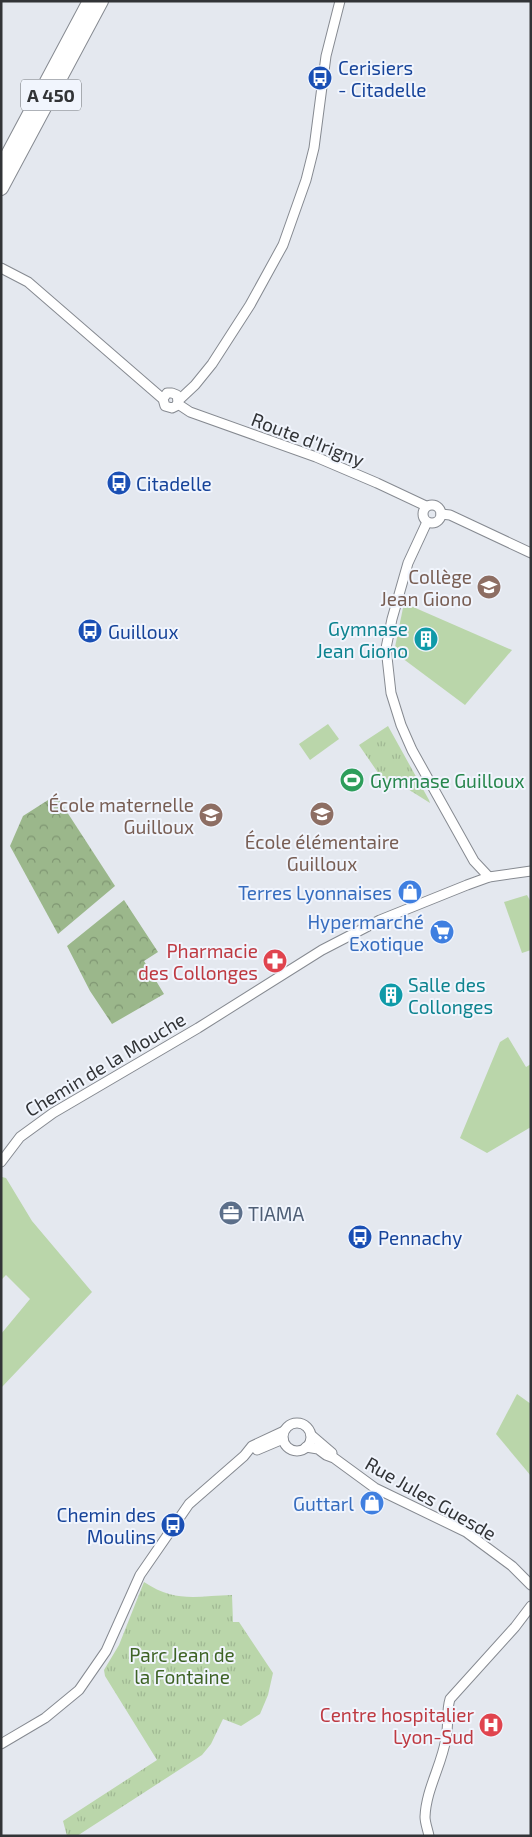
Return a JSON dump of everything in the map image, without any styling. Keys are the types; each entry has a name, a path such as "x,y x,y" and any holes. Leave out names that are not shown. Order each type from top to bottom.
{"highway":[{"name":"A 450","path":"1,168 90,1"},
{"name":"A 450","path":"1,188 101,1"}],"street":[{"path":"178,402 212,364 250,305 283,245 306,180 314,148 326,56 340,1"},
{"name":"Route d'Irigny","path":"1,268 28,282 163,398 167,393 177,395 178,402 190,412 316,457 426,506"},
{"path":"435,505 440,509 441,514 436,522 427,522 423,514 426,506 435,505"},
{"path":"441,514 450,515 531,553"},
{"path":"427,522 408,563 386,648 391,693 401,726 412,750 485,879"},
{"name":"Chemin de la Mouche","path":"1,1162 12,1145 28,1130 53,1113 210,1020 308,958 402,911 485,879 531,871"},
{"path":"1,1744 45,1718 80,1690 106,1651 140,1575 173,1525 194,1498 244,1456 252,1446 283,1435 292,1423 300,1423 308,1428 311,1435 310,1442 306,1447 294,1450 286,1446 283,1435"},
{"name":"Rue Jules Guesde","path":"311,1435 331,1452 334,1458"},
{"name":"Rue Jules Guesde","path":"306,1447 318,1449 326,1456 334,1458 375,1488 466,1532 512,1566 531,1577"},
{"name":"Rue Jules Guesde","path":"512,1566 531,1585"},
{"path":"429,1836 425,1819 427,1803 447,1737 450,1699 515,1627 531,1606"},
{"path":"515,1627 531,1614"}],"green space":[{"path":"404,603 512,650 465,705 394,652"},
{"path":"328,724 339,739 310,760 299,744"},
{"path":"388,726 430,803 403,786 399,779 390,785 383,780 359,745"},
{"path":"56,795 115,886 58,934 10,846 23,816"},
{"path":"527,895 531,902 531,950 522,953 504,902"},
{"path":"124,900 158,952 144,961 164,994 112,1024 90,991 67,946"},
{"path":"508,1037 526,1067 531,1064 531,1127 487,1153 460,1138 500,1042"},
{"path":"2,1177 6,1178 32,1221 92,1292 1,1388 1,1334 30,1299 6,1275 1,1280"},
{"path":"517,1394 531,1404 531,1476 496,1434"},
{"name":"Parc Jean de la Fontaine","path":"144,1582 155,1589 176,1596 232,1595 233,1622 239,1622 273,1673 268,1695 260,1714 241,1726 223,1719 211,1744 202,1755 77,1836 67,1836 63,1821 157,1760 105,1676 104,1670 119,1645"}],"place":[{"name":"Cerisiers - Citadelle","path":"320,78"},
{"name":"Citadelle","path":"119,483"},
{"name":"Collège Jean Giono","path":"489,587"},
{"name":"Guilloux","path":"90,631"},
{"name":"Gymnase Jean Giono","path":"426,639"},
{"name":"Gymnase Guilloux","path":"352,780"},
{"name":"École élémentaire Guilloux","path":"322,814"},
{"name":"École maternelle Guilloux","path":"211,815"},
{"name":"Terres Lyonnaises","path":"410,892"},
{"name":"Hypermarché Exotique","path":"442,932"},
{"name":"Pharmacie des Collonges","path":"275,961"},
{"name":"Salle des Collonges","path":"391,995"},
{"name":"TIAMA","path":"231,1213"},
{"name":"Pennachy","path":"360,1237"},
{"name":"Guttarl","path":"372,1503"},
{"name":"Chemin des Moulins","path":"173,1525"},
{"name":"Centre hospitalier Lyon-Sud","path":"491,1725"}]}
